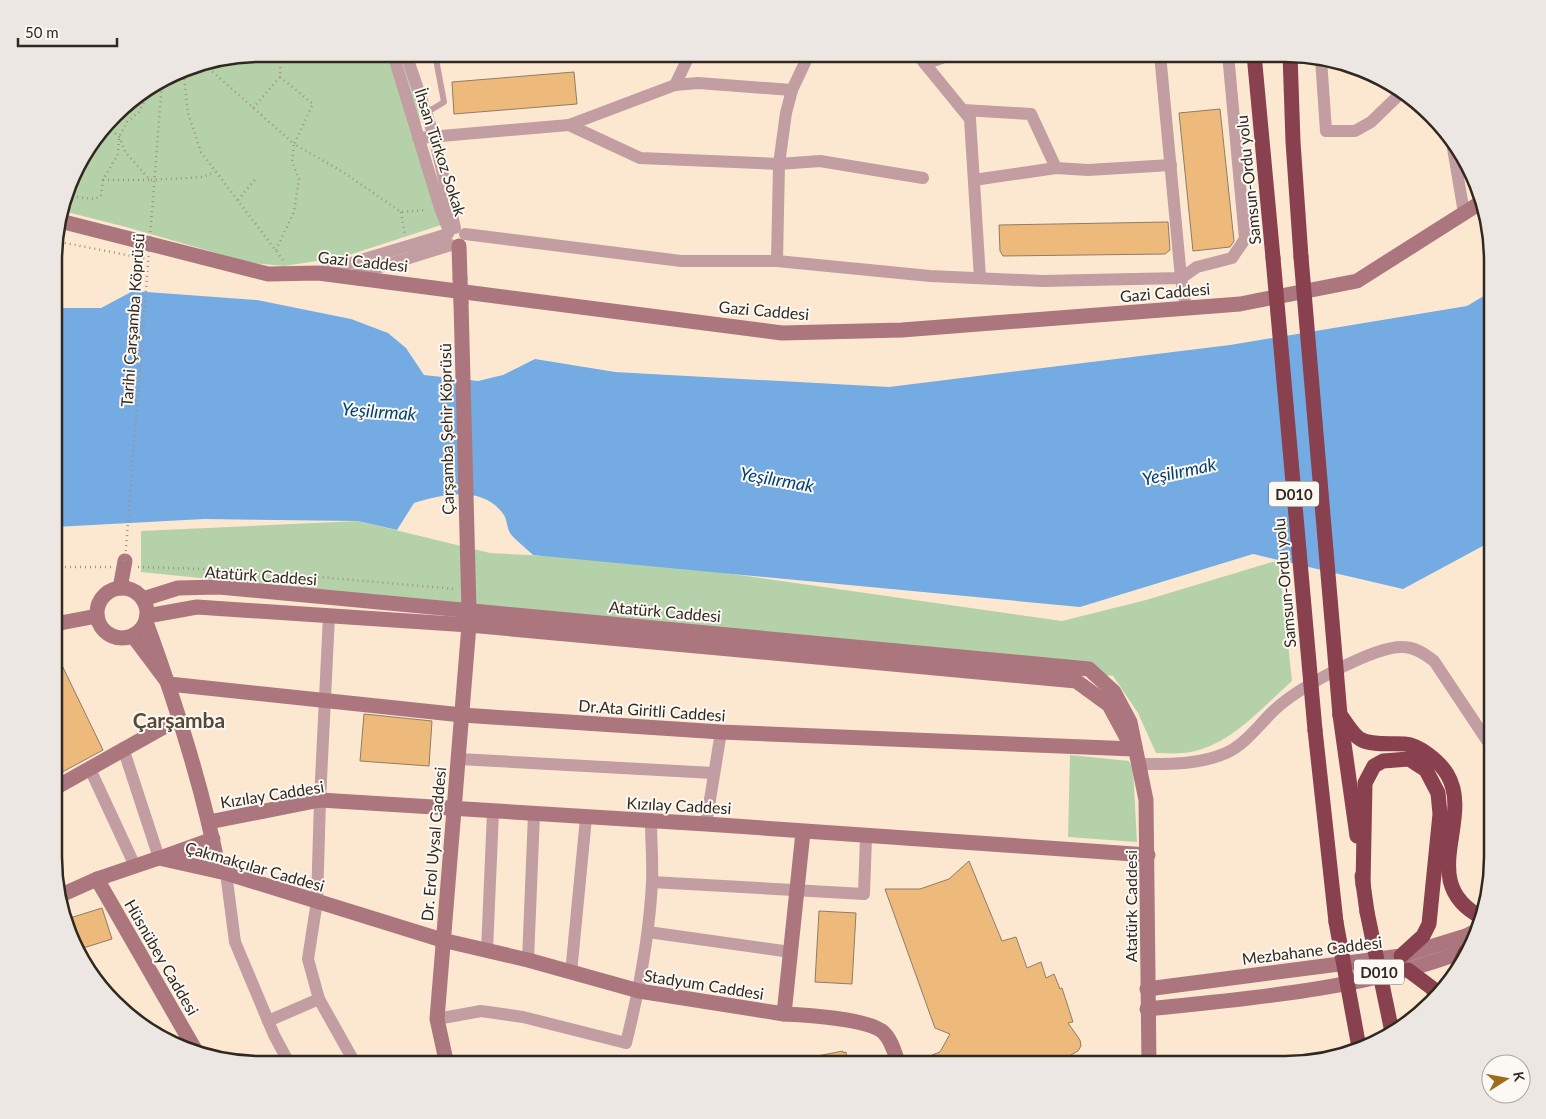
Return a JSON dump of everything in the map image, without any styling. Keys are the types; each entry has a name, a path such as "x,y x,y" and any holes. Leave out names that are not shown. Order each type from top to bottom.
{"highway":[{"name":"Samsun-Ordu yolu","path":"1255,62 1315,730 1336,922 1358,1042"},
{"name":"D010","path":"1290,62 1293,142 1301,257 1340,715 1367,912 1391,1026"},
{"path":"1340,715 1359,738 1378,743 1408,744 1430,755 1447,774 1454,798 1448,874 1456,897 1475,914"},
{"path":"1363,885 1365,783 1374,766 1383,761 1409,759 1426,770 1433,781 1438,793 1440,814 1429,924 1424,936 1401,956"},
{"path":"1408,970 1433,990"}],"street":[{"name":"İhsan Türkoz Sokak","path":"395,62 440,208 456,237"},
{"path":"409,62 434,136 456,237"},
{"path":"675,85 686,62"},
{"path":"777,261 779,164 792,90 805,62"},
{"path":"923,62 970,119 980,278"},
{"path":"1161,62 1181,278 1186,308"},
{"path":"318,273 407,246 456,237 548,251 565,248 681,261 777,261 980,278 1042,281 1181,278 1197,267 1232,258 1245,239 1229,62"},
{"path":"1321,66 1326,131 1355,131 1371,122 1397,97"},
{"path":"418,138 569,125 675,85 698,83 792,90"},
{"path":"963,110 1031,114 1056,168"},
{"path":"569,125 640,158 779,164 820,161 923,178"},
{"path":"1455,159 1464,213"},
{"path":"974,180 1056,168 1088,170 1171,165"},
{"name":"Gazi Caddesi","path":"66,223 268,274 318,273 782,333 902,330 1240,304 1358,281 1476,206"},
{"path":"350,277 456,237"},
{"name":"Çarşamba Şehir Köprüsü","path":"456,237 461,303 469,617"},
{"path":"120,588 124,565"},
{"name":"Atatürk Caddesi","path":"143,599 178,588 219,587 469,617 1076,681 1109,704 1134,749 1140,764 1146,800 1148,855 1147,1009 1149,1056"},
{"path":"147,619 140,631 133,636 125,639 110,635 103,630 97,616 100,600 105,594 120,588 129,589 143,599 147,619 169,684 223,872 235,942 268,1021 286,1056"},
{"name":"Atatürk Caddesi","path":"147,619 196,607 329,616 469,617"},
{"path":"62,623 97,616"},
{"path":"329,616 317,901 308,959 319,999 351,1056"},
{"name":"Dr. Erol Uysal Caddesi","path":"445,1056 437,1019 469,617"},
{"path":"133,636 169,684"},
{"path":"1140,764 1174,765 1207,759 1228,752 1249,736 1280,704 1319,678 1383,650 1404,647 1421,652 1434,661 1484,736"},
{"name":"Dr.Ata Giritli Caddesi","path":"169,684 462,715 721,732 1134,749"},
{"path":"62,785 122,748 178,718"},
{"path":"706,824 721,732"},
{"path":"122,748 159,858 213,839"},
{"path":"459,759 713,773"},
{"path":"90,769 135,866"},
{"name":"Kızılay Caddesi","path":"209,822 320,800 453,810 706,824 866,837 1148,855"},
{"path":"487,950 493,812"},
{"path":"528,960 534,814"},
{"path":"571,973 586,818"},
{"path":"437,1019 481,1010 523,1017 626,1043 639,991 648,932 652,882 651,822"},
{"name":"Stadyum Caddesi","path":"442,940 528,960 639,991 784,1014 803,832"},
{"path":"652,882 864,894 866,837"},
{"name":"Çakmakçılar Caddesi","path":"66,893 159,858 223,872 442,940"},
{"name":"Hüsnübey Caddesi","path":"97,880 190,1043"},
{"path":"648,932 791,952"},
{"name":"Mezbahane Caddesi","path":"1147,989 1401,956 1467,935"},
{"name":"Mezbahane Caddesi","path":"1147,1009 1332,986 1408,970 1459,953"},
{"path":"268,1021 319,999"},
{"path":"784,1014 856,1022 883,1031 890,1040 895,1056"}],"lane":[{"path":"426,113 444,102 436,62"}],"path":[{"path":"253,108 280,76 281,62"},
{"path":"210,69 294,144 342,172 401,212 440,208"},
{"path":"276,250 294,212 299,179 292,162 294,144 313,104 280,76"},
{"path":"184,78 188,113 201,152 294,273"},
{"name":"Tarihi Çarşamba Köprüsü","path":"124,565 161,89"},
{"path":"73,197 95,199 101,196 103,180 118,154 120,137 127,122 139,112 145,101"},
{"path":"112,130 120,137 126,153 150,180"},
{"path":"103,180 203,177 215,172"},
{"path":"238,200 257,177"},
{"path":"401,212 407,246"},
{"path":"63,242 148,259"},
{"path":"62,567 124,565 239,570 468,590"}],"green space":[{"path":"261,62 409,62 441,225 343,257 284,266 251,263 68,212 69,210 83,173 104,140 130,112 162,89 197,73 235,64"},
{"path":"358,521 490,553 642,561 1062,621 1146,600 1279,560 1292,681 1242,726 1215,744 1183,753 1156,753 1138,713 1113,676 803,639 141,572 141,531"},
{"path":"1070,755 1129,761 1133,769 1137,842 1068,837"}],"water":[{"name":"Yeşilırmak","path":"133,291 257,300 351,319 388,333 406,348 424,375 478,381 503,375 535,359 615,372 889,387 1230,345 1467,306 1484,296 1484,545 1403,589 1253,554 1080,607 533,555 510,533 504,515 495,506 485,499 462,494 414,503 397,530 358,521 204,519 62,527 62,308 101,308"}],"building":[{"path":"574,72 577,104 454,114 452,82"},
{"path":"1220,109 1234,241 1230,247 1193,251 1179,113"},
{"path":"1168,222 1170,250 1165,254 1003,256 1000,251 999,225"},
{"path":"62,665 103,750 62,772"},
{"path":"364,714 432,721 429,766 360,761"},
{"path":"969,861 1002,941 1016,937 1027,968 1041,962 1046,978 1054,974 1060,989 1062,988 1073,1022 1068,1023 1080,1040 1081,1046 1078,1051 1069,1056 930,1056 940,1052 950,1034 935,1028 885,889 920,889 949,879"},
{"path":"102,908 112,939 84,948 72,917"},
{"path":"819,911 856,913 852,984 815,982"},
{"path":"843,1051 843,1053 846,1052 847,1056 817,1056"}],"district":[{"name":"Çarşamba","path":"179,719"}]}
